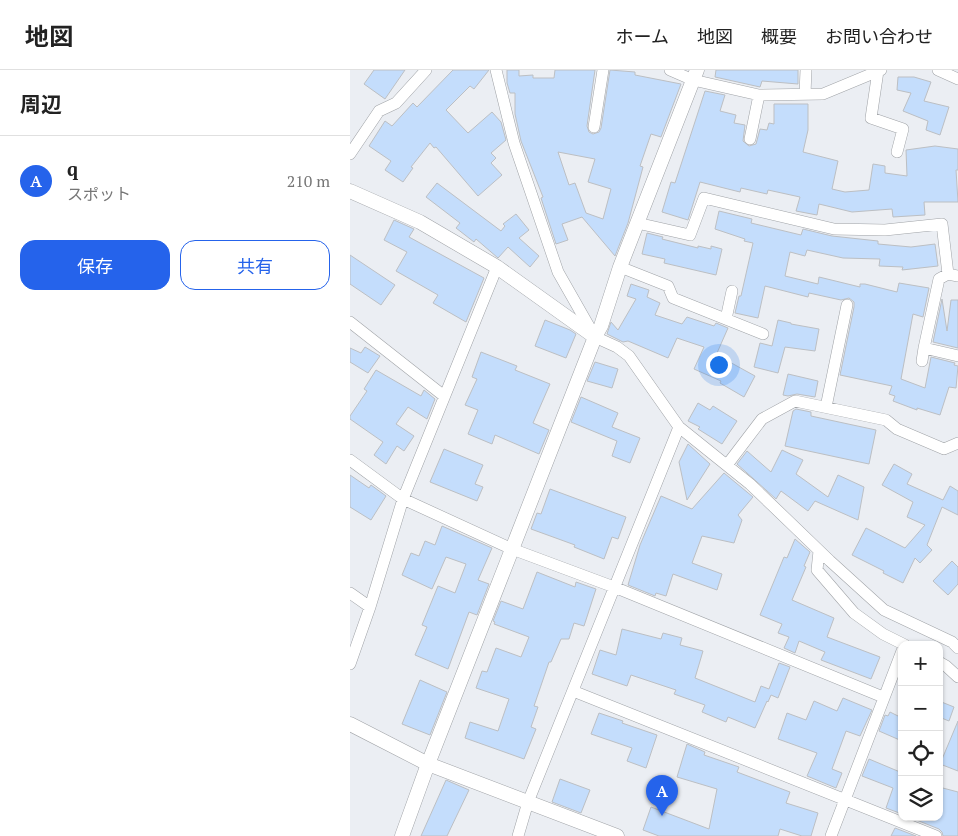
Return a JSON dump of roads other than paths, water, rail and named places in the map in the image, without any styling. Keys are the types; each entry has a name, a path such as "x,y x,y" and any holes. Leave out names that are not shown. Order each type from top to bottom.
{"street":[{"path":"350,154 379,111 396,103 426,70"},
{"path":"496,70 514,143 558,272 595,336"},
{"path":"594,127 603,70"},
{"path":"670,70 695,75 760,95 823,94 880,71"},
{"path":"805,94 806,70"},
{"path":"941,70 958,79"},
{"path":"880,71 871,118 903,129 898,152"},
{"path":"402,836 428,764 595,336 601,326 620,267 695,75"},
{"path":"750,139 760,95"},
{"path":"350,191 420,222 497,267 595,336 617,347 629,356 679,427 750,484 819,551 884,610 952,642 958,648"},
{"path":"637,223 690,235 704,198 834,229 885,230 942,224 953,275 939,279 922,361"},
{"path":"350,664 403,499 497,267"},
{"path":"620,267 668,286 673,298 763,334"},
{"path":"726,320 732,291"},
{"path":"826,407 847,304"},
{"path":"350,322 444,396"},
{"path":"924,348 958,356"},
{"path":"727,465 762,419 795,401 886,420 897,429 944,449 958,443"},
{"path":"518,836 528,802 679,427"},
{"path":"350,460 403,499 512,549 614,587 883,698"},
{"path":"819,551 817,570 854,613 883,634 898,642"},
{"path":"350,593 370,606"},
{"path":"830,836 846,800 898,661"},
{"path":"943,664 958,677"},
{"path":"573,691 936,836"},
{"path":"350,724 428,764 617,836"}],"place":[{"name":"q","path":"662,816"}]}
